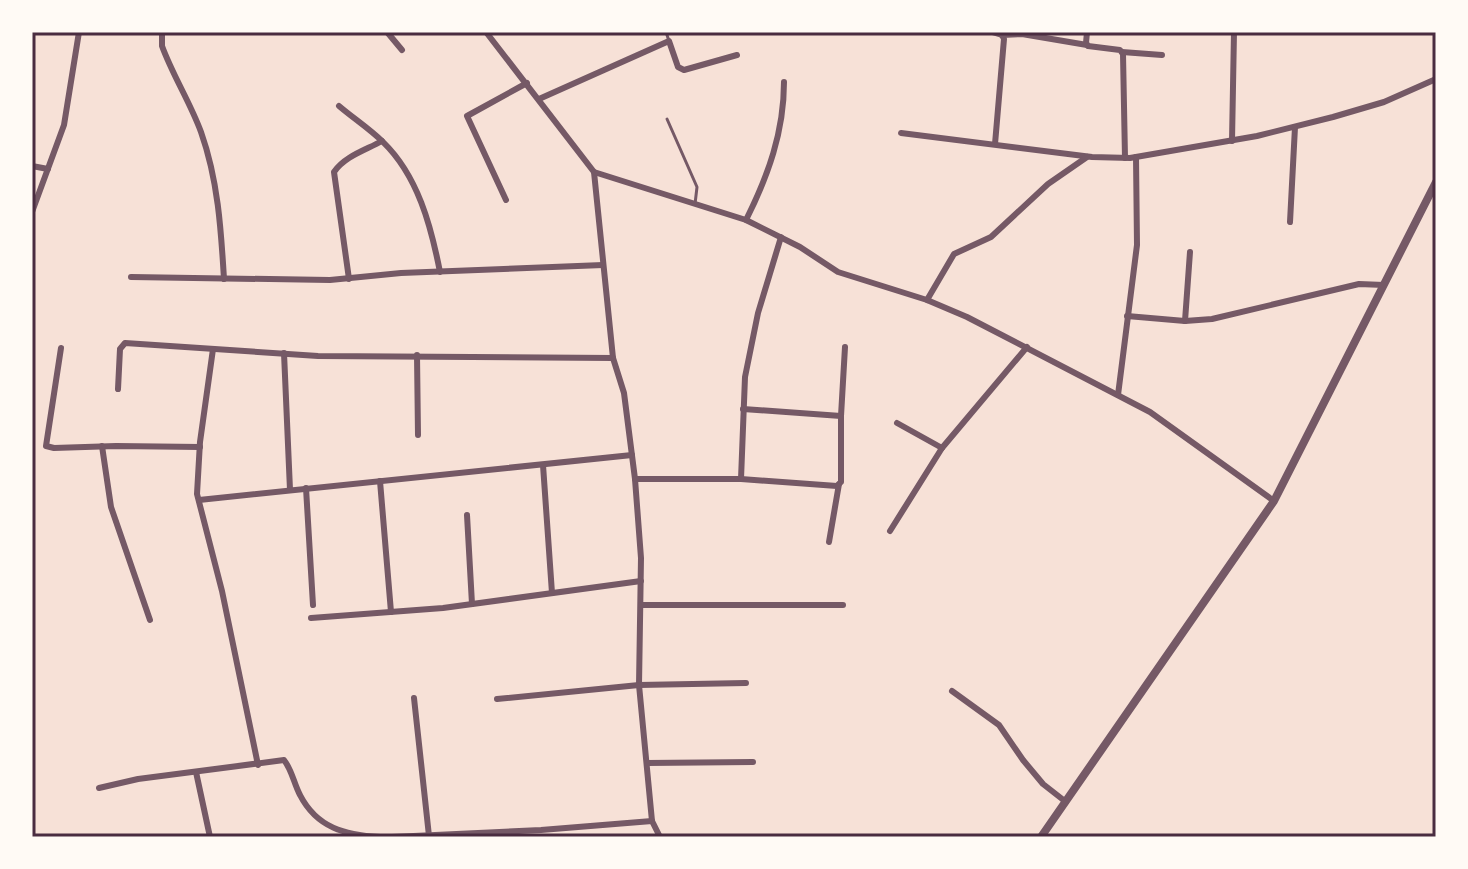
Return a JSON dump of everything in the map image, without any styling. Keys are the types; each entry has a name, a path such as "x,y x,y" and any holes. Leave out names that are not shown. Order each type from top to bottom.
{"street":[{"path":"32,212 64,125 79,32"},
{"path":"162,32 164,53 201,132 213,174 221,215 224,279"},
{"path":"387,32 402,50"},
{"path":"486,32 594,172 613,358 624,393 635,479 641,581 639,685 652,821 660,837"},
{"path":"992,32 1162,55"},
{"path":"1087,32 1087,45"},
{"path":"1232,141 1234,32"},
{"path":"995,144 1002,35"},
{"path":"539,99 669,41 678,67 684,70 737,55"},
{"path":"1122,52 1125,158"},
{"path":"901,133 1088,156 1136,157 1295,127 1384,102 1436,79"},
{"path":"746,220 765,182 777,144 784,107 784,82"},
{"path":"506,200 467,116 527,83"},
{"path":"339,106 382,141 399,160 432,231 440,272"},
{"path":"1290,222 1295,127"},
{"path":"349,279 334,172 354,155 382,141"},
{"path":"927,300 954,254 991,237 1048,184 1088,156"},
{"path":"1118,395 1137,245 1136,157"},
{"path":"32,166 48,169"},
{"path":"594,172 746,220 781,237 838,272 927,300 967,317 1150,412 1274,501"},
{"path":"1041,837 1274,501 1436,182"},
{"path":"741,479 745,377 758,313 781,237"},
{"path":"1185,321 1190,252"},
{"path":"131,277 349,279 603,265"},
{"path":"1127,316 1185,321 1212,319 1359,284 1384,285"},
{"path":"118,389 120,349 125,343 284,353 613,358"},
{"path":"829,542 839,484 845,347"},
{"path":"890,531 942,448 1027,347"},
{"path":"61,348 46,446 200,447"},
{"path":"213,349 200,447 199,500 222,591 258,765"},
{"path":"284,353 290,490"},
{"path":"417,355 418,435"},
{"path":"743,409 841,416"},
{"path":"897,423 942,448"},
{"path":"102,446 111,507 150,620"},
{"path":"199,500 632,455"},
{"path":"543,465 552,593"},
{"path":"635,479 741,479 839,484"},
{"path":"380,481 391,612"},
{"path":"306,488 313,605"},
{"path":"467,515 472,604"},
{"path":"311,618 472,604 641,581"},
{"path":"641,605 843,605"},
{"path":"497,699 639,685 746,683"},
{"path":"952,691 999,725 1043,784 1066,802"},
{"path":"414,698 429,836"},
{"path":"99,788 117,782 286,762 315,818 325,825 358,836 380,837"},
{"path":"647,763 753,762"},
{"path":"196,772 210,837"},
{"path":"392,837 530,834 652,821"},
{"path":"325,825 326,835"}],"lane":[{"path":"666,32 669,41"},
{"path":"667,119 697,187 695,204"}]}
